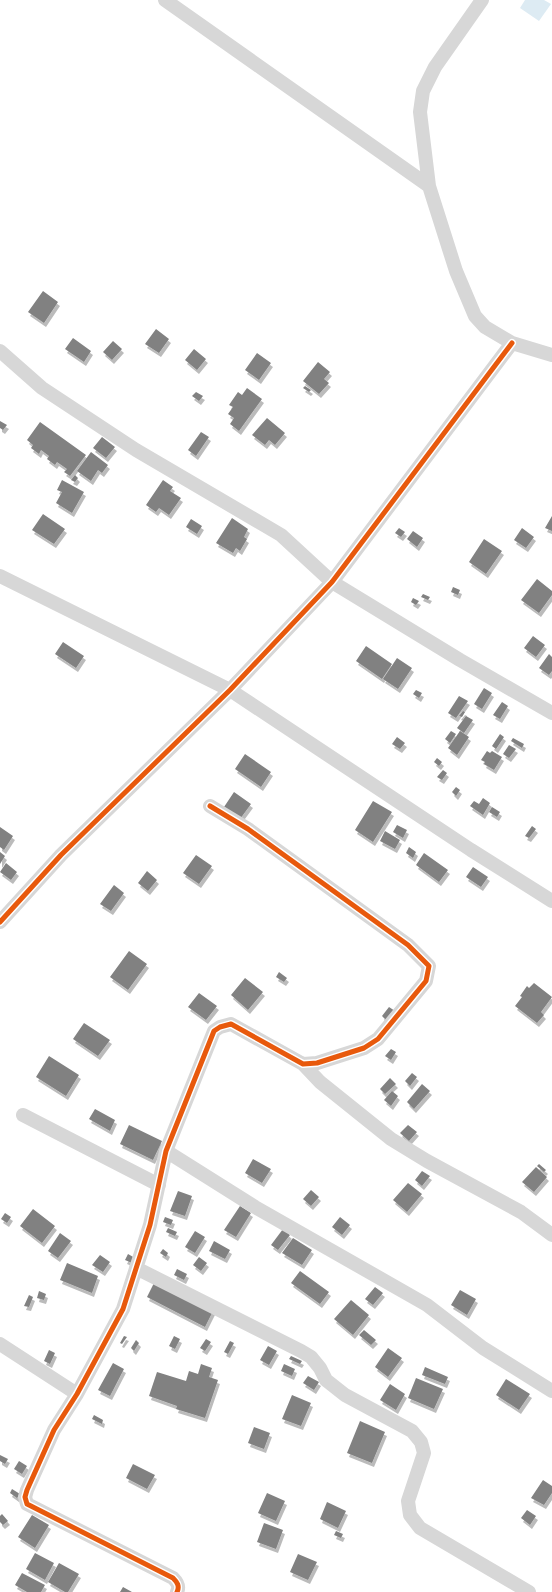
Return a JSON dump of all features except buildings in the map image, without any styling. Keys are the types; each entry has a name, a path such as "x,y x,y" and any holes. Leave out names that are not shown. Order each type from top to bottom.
{"street":[{"path":"165,0 429,186"},
{"path":"482,0 435,67 423,92 420,112 429,186 456,271 475,316 485,327 512,343 552,355"},
{"path":"0,922 62,855 230,690 332,582 512,343"},
{"path":"0,351 42,388 136,450 281,535 332,582 460,660 552,713"},
{"path":"0,576 230,690 471,850 552,901"},
{"path":"210,806 248,829 401,941 429,966 426,981 378,1039 364,1048 317,1063 303,1064"},
{"path":"178,1592 179,1589 177,1582 173,1578 26,1504 25,1497 51,1437 77,1394 123,1308 150,1225 166,1151 214,1032 220,1027 231,1024 303,1064 320,1082 391,1139 427,1161 521,1212 552,1235"},
{"path":"23,1115 159,1185"},
{"path":"166,1151 255,1207 427,1305 483,1348 552,1391"},
{"path":"136,1268 301,1351 311,1357 320,1368 326,1380 346,1395 412,1431 421,1442 424,1454 408,1500 410,1515 420,1528 529,1592"},
{"path":"0,1344 77,1394"}],"shaded area":[{"path":"525,0 544,0 551,4 539,21 520,8"}],"cycle path":[{"path":"0,922 61,855 230,690 332,582 512,343"},
{"path":"177,1592 178,1584 173,1578 27,1504 25,1497 27,1490 54,1430 77,1394 123,1309 150,1225 166,1151 214,1031 220,1027 231,1024 303,1064 317,1063 364,1048 378,1039 426,981 429,966 408,945 248,829 210,806"}]}
